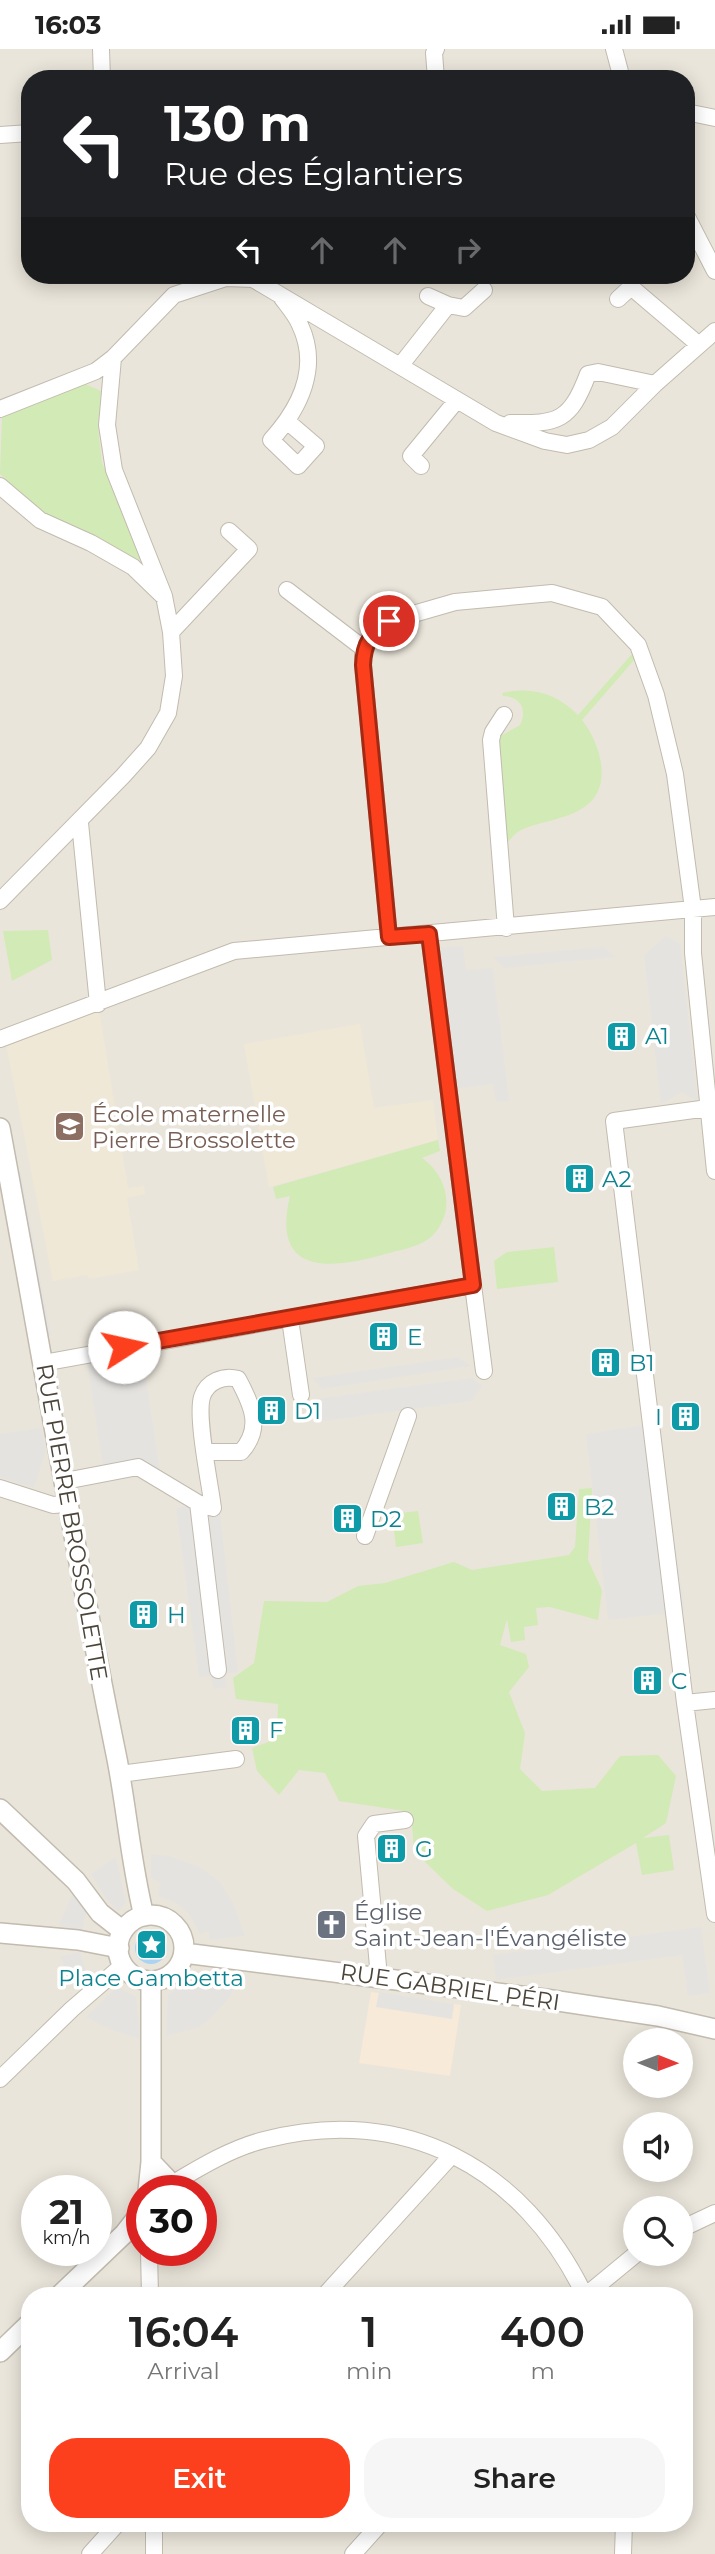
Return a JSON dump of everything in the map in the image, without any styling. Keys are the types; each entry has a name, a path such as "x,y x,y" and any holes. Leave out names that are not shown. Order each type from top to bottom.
{"street":[{"path":"101,49 102,70"},
{"path":"614,49 620,70"},
{"path":"433,50 435,70"},
{"path":"695,114 715,118"},
{"path":"0,135 21,134"},
{"path":"695,232 715,271"},
{"path":"0,409 96,371 113,358 174,295 208,284"},
{"path":"262,284 496,423 545,441 567,445 589,440 612,427 655,384 715,331"},
{"path":"618,299 631,287 698,344"},
{"path":"428,296 448,305 464,308 484,290"},
{"path":"278,293 301,325 307,357 307,378 288,422"},
{"path":"400,366 448,305"},
{"path":"0,901 80,823 148,748 168,713 174,676 171,632 164,596 114,470 107,425 113,358"},
{"path":"496,423 547,424 568,413 588,374 598,372 655,384"},
{"path":"421,467 411,457 457,400"},
{"path":"0,486 40,520 91,543 133,567 164,596"},
{"path":"171,632 249,549 229,531"},
{"path":"287,590 363,648"},
{"path":"389,937 363,648 372,633 389,621 455,602 552,593 602,607 638,645 656,695 675,775 693,909 693,953 715,1171"},
{"path":"504,715 491,740 506,928"},
{"path":"80,823 98,1004"},
{"path":"0,1039 234,951 715,907"},
{"path":"429,934 484,1371"},
{"path":"708,1108 614,1121 685,1703 715,1914"},
{"name":"RUE PIERRE BROSSOLETTE","path":"0,1128 144,1916"},
{"path":"43,1363 473,1285"},
{"path":"290,1319 301,1395"},
{"path":"65,1481 138,1467 198,1503 213,1508 201,1413 202,1395 214,1381 230,1377 238,1379 254,1413 255,1428 249,1443 241,1452 206,1452"},
{"path":"365,1536 408,1416"},
{"path":"0,1488 53,1506 67,1504"},
{"path":"198,1503 218,1670"},
{"path":"685,1703 715,1700"},
{"path":"120,1774 236,1759"},
{"path":"0,1809 76,1881 122,1948 135,1977 151,1981 169,1976 181,1962 184,1953 182,1935 177,1927 162,1917 144,1916 129,1924 122,1948 72,2009 0,2079"},
{"path":"379,1977 366,1836 374,1824 405,1820"},
{"path":"0,1933 78,1940 122,1948"},
{"name":"RUE GABRIEL PÉRI","path":"184,1953 658,2016 715,2029"},
{"path":"150,2175 151,1981"},
{"path":"191,2175 261,2140 334,2129 376,2130 419,2141 480,2170 517,2198 551,2235 580,2287"},
{"path":"332,2287 451,2156"},
{"path":"151,2162 159,2175"},
{"path":"693,2223 715,2213"},
{"path":"69,2287 126,2233"},
{"path":"596,2287 623,2265"},
{"path":"149,2266 150,2287"},
{"path":"0,2352 21,2332"},
{"path":"90,2554 110,2532"},
{"path":"153,2532 154,2554"},
{"path":"353,2554 373,2532"},
{"path":"624,2532 625,2552"}],"shaded area":[{"path":"0,49 715,49 715,2554 0,2554"},
{"path":"666,936 680,944 698,1102 682,1092 661,1104 644,955"},
{"path":"463,946 466,970 493,968 509,1101 496,1102 493,1084 445,1090 463,1233 457,1232 423,949"},
{"path":"603,947 616,957 504,968 493,957"},
{"name":"École maternelle Pierre Brossolette","path":"98,1004 128,1188 144,1186 145,1194 127,1198 139,1270 89,1279 87,1275 53,1281 5,1039"},
{"path":"360,1024 374,1108 433,1100 438,1140 269,1187 244,1044"},
{"path":"21,1172 51,1335 45,1338 16,1174"},
{"path":"142,1353 160,1472 105,1481 87,1362"},
{"path":"458,1357 471,1366 322,1389 313,1378"},
{"path":"472,1378 482,1386 472,1401 323,1421 311,1406 315,1399"},
{"path":"658,1423 685,1611 608,1620 586,1434"},
{"path":"41,1428 46,1450 34,1488 0,1477 0,1434"},
{"path":"198,1503 220,1514 238,1672 225,1674 227,1687 214,1689 210,1676 199,1677 176,1508"},
{"path":"151,1854 169,1856 200,1867 219,1881 234,1905 245,1936 210,1940 209,1931 200,1934 189,1914 176,1903 158,1896 160,1882 151,1878"},
{"path":"116,1857 126,1903 118,1911 107,1900 91,1874"},
{"path":"72,1895 92,1906 84,1918 82,1933 59,1925"},
{"path":"701,1927 710,1993 688,1996 682,1955 496,1980 493,1955"},
{"path":"80,1952 89,1981 74,1990 60,1956"},
{"path":"197,1972 207,1978 210,1973 240,1975 229,1998 210,2019 198,2028 166,2036 168,1994 185,1986"},
{"path":"117,1987 136,1997 140,2039 109,2029 86,2017"},
{"path":"371,1992 461,2005 450,2076 359,2063"},
{"path":"379,1992 454,2004 452,2019 376,2007"}],"green space":[{"path":"85,384 101,391 98,428 102,463 146,563 43,515 0,474 2,416"},
{"path":"632,654 635,659 582,720 594,741 601,765 599,789 593,799 576,812 521,830 505,843 497,738 520,725 523,709 518,701 503,696 502,693 523,690 543,693 561,701 578,715"},
{"path":"48,930 52,960 12,981 3,931"},
{"path":"438,1140 440,1151 422,1158 438,1174 446,1195 444,1216 432,1236 408,1248 342,1263 309,1260 297,1253 289,1240 286,1222 290,1196 276,1199 273,1187"},
{"path":"554,1247 558,1282 497,1289 494,1261 507,1252"},
{"path":"592,1488 588,1560 602,1590 598,1620 550,1607 536,1608 538,1625 524,1627 525,1640 511,1642 507,1619 500,1645 526,1654 529,1667 509,1692 525,1733 520,1769 542,1791 595,1788 620,1756 658,1755 676,1776 666,1823 643,1838 669,1835 674,1870 642,1875 636,1843 548,1895 487,1911 453,1889 414,1851 411,1812 339,1801 325,1773 299,1770 279,1795 257,1771 252,1748 277,1739 278,1704 236,1699 233,1678 254,1663 264,1601 327,1602 358,1586 385,1583 454,1562 472,1570 569,1555 575,1547 579,1489"},
{"path":"418,1511 423,1543 396,1547 392,1514"}],"water":[{"path":"151,1932 163,1936 167,1948 163,1960 151,1964 139,1960 135,1948 139,1936"}],"place":[{"name":"A1","path":"622,1036"},
{"name":"École maternelle Pierre Brossolette","path":"69,1127"},
{"name":"A2","path":"579,1179"},
{"name":"E","path":"384,1337"},
{"name":"B1","path":"606,1363"},
{"name":"D1","path":"271,1411"},
{"name":"I","path":"685,1417"},
{"name":"B2","path":"561,1507"},
{"name":"D2","path":"347,1519"},
{"name":"H","path":"144,1615"},
{"name":"C","path":"648,1681"},
{"name":"F","path":"246,1730"},
{"name":"G","path":"392,1849"},
{"name":"Église Saint-Jean-l'Évangéliste","path":"331,1925"},
{"name":"Place Gambetta","path":"151,1944"}],"route":[{"path":"124,1347 473,1285 429,934 389,937 363,665 363,648 372,633 389,621"}]}
